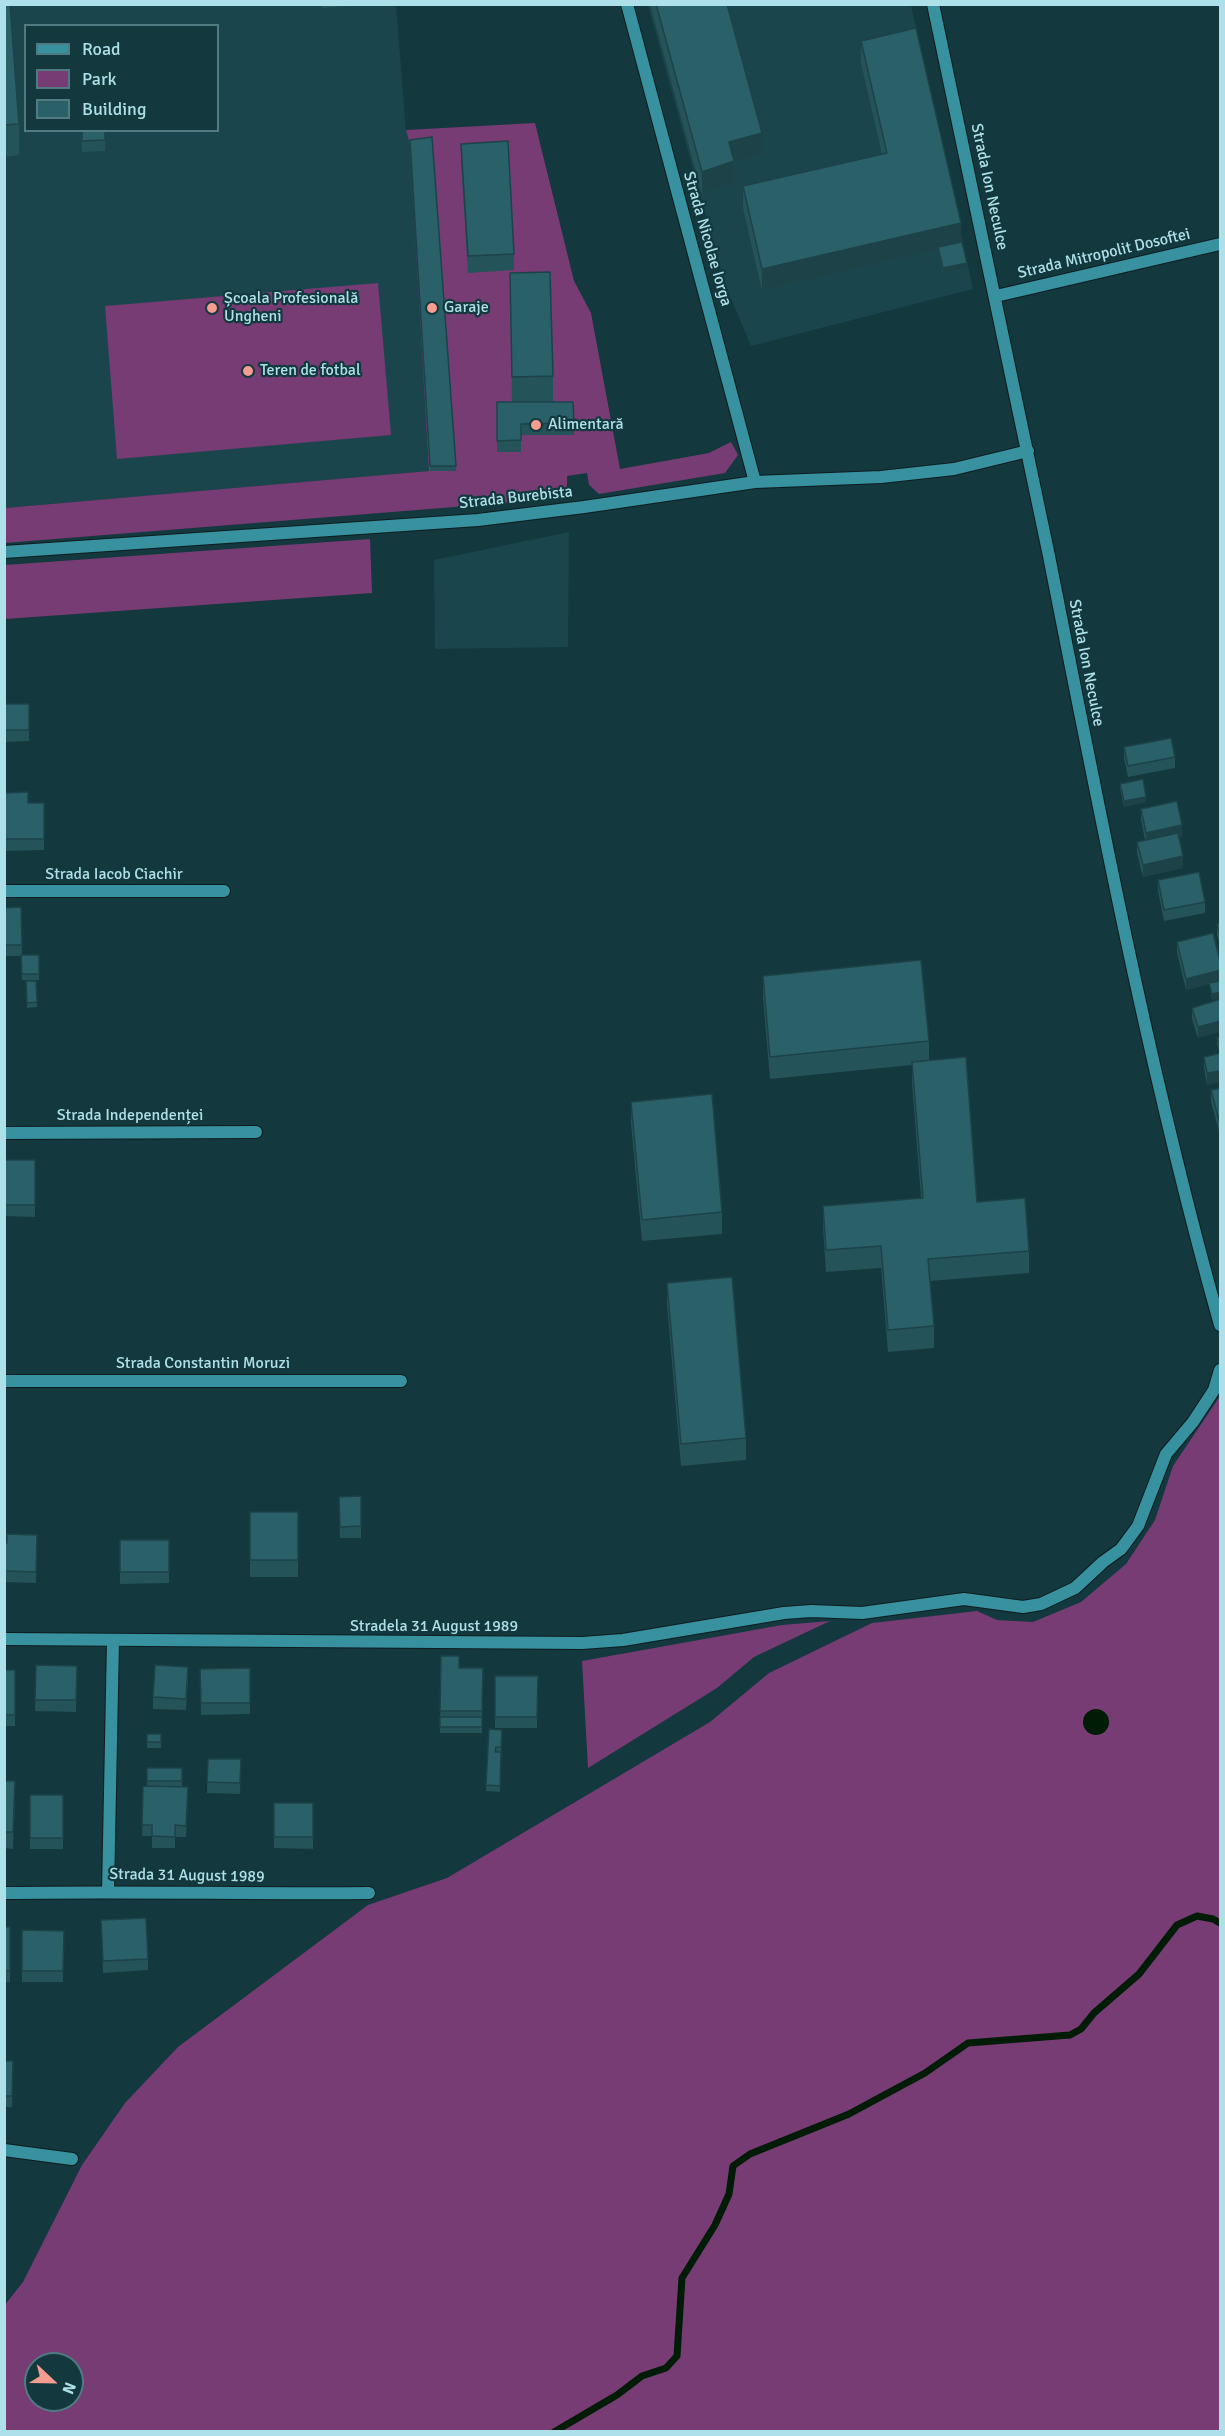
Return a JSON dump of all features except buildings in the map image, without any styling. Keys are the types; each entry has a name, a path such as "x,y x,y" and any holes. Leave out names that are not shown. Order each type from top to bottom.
{"street":[{"name":"Strada Nicolae Iorga","path":"627,4 653,111 756,482"},
{"name":"Strada Ion Neculce","path":"933,4 1028,451 1113,882 1169,1123 1221,1325"},
{"name":"Strada Mitropolit Dosoftei","path":"996,296 1221,244"},
{"name":"Strada Burebista","path":"4,552 478,520 756,482 881,477 954,469 1028,451"},
{"name":"Strada Iacob Ciachir","path":"4,891 224,891"},
{"name":"Strada Independenței","path":"4,1133 256,1132"},
{"name":"Stradela 31 August 1989","path":"4,1639 582,1644 622,1640 784,1613 811,1611 862,1613 964,1599 1023,1607 1041,1604 1075,1588 1121,1549 1138,1526 1166,1454 1193,1422 1214,1390 1221,1370"},
{"name":"Strada Constantin Moruzi","path":"4,1381 401,1381"},
{"path":"108,1891 113,1641"},
{"name":"Strada 31 August 1989","path":"4,1893 108,1891 230,1894 369,1893"},
{"path":"4,2150 72,2159"}],"shaded area":[{"name":"Școala Profesională Ungheni","path":"5,5 396,5 406,130 410,145 430,471 5,508"},
{"path":"648,5 911,5 973,289 751,346 724,282"},
{"path":"569,532 568,647 435,649 434,560"},
{"path":"1096,1709 1105,1713 1109,1722 1105,1731 1096,1735 1087,1731 1083,1722 1087,1713"}],"green space":[{"path":"535,123 574,281 591,313 620,469 709,453 731,442 738,455 725,473 599,494 589,485 587,473 567,476 567,498 5,543 5,508 429,471 410,145 406,130"},
{"name":"Teren de fotbal","path":"378,283 391,435 117,459 105,306"},
{"path":"370,539 372,593 5,619 5,565"},
{"path":"1220,1396 1220,2431 5,2431 4,2306 23,2282 82,2165 125,2103 178,2047 368,1905 447,1878 710,1722 769,1673 872,1623 977,1611 997,1620 1033,1622 1081,1602 1126,1564 1155,1520 1173,1466"},
{"path":"830,1621 754,1657 717,1688 588,1768 582,1661 782,1625"}],"waterway":[{"path":"554,2432 617,2395 642,2376 666,2368 677,2356 682,2278 715,2225 729,2194 733,2166 750,2154 849,2114 925,2073 968,2043 1070,2035 1081,2029 1094,2013 1139,1974 1177,1925 1197,1916 1220,1923"}],"place":[{"name":"Școala Profesională Ungheni","path":"212,308"},
{"name":"Garaje","path":"432,308"},
{"name":"Teren de fotbal","path":"248,371"},
{"name":"Alimentară","path":"536,425"}]}
